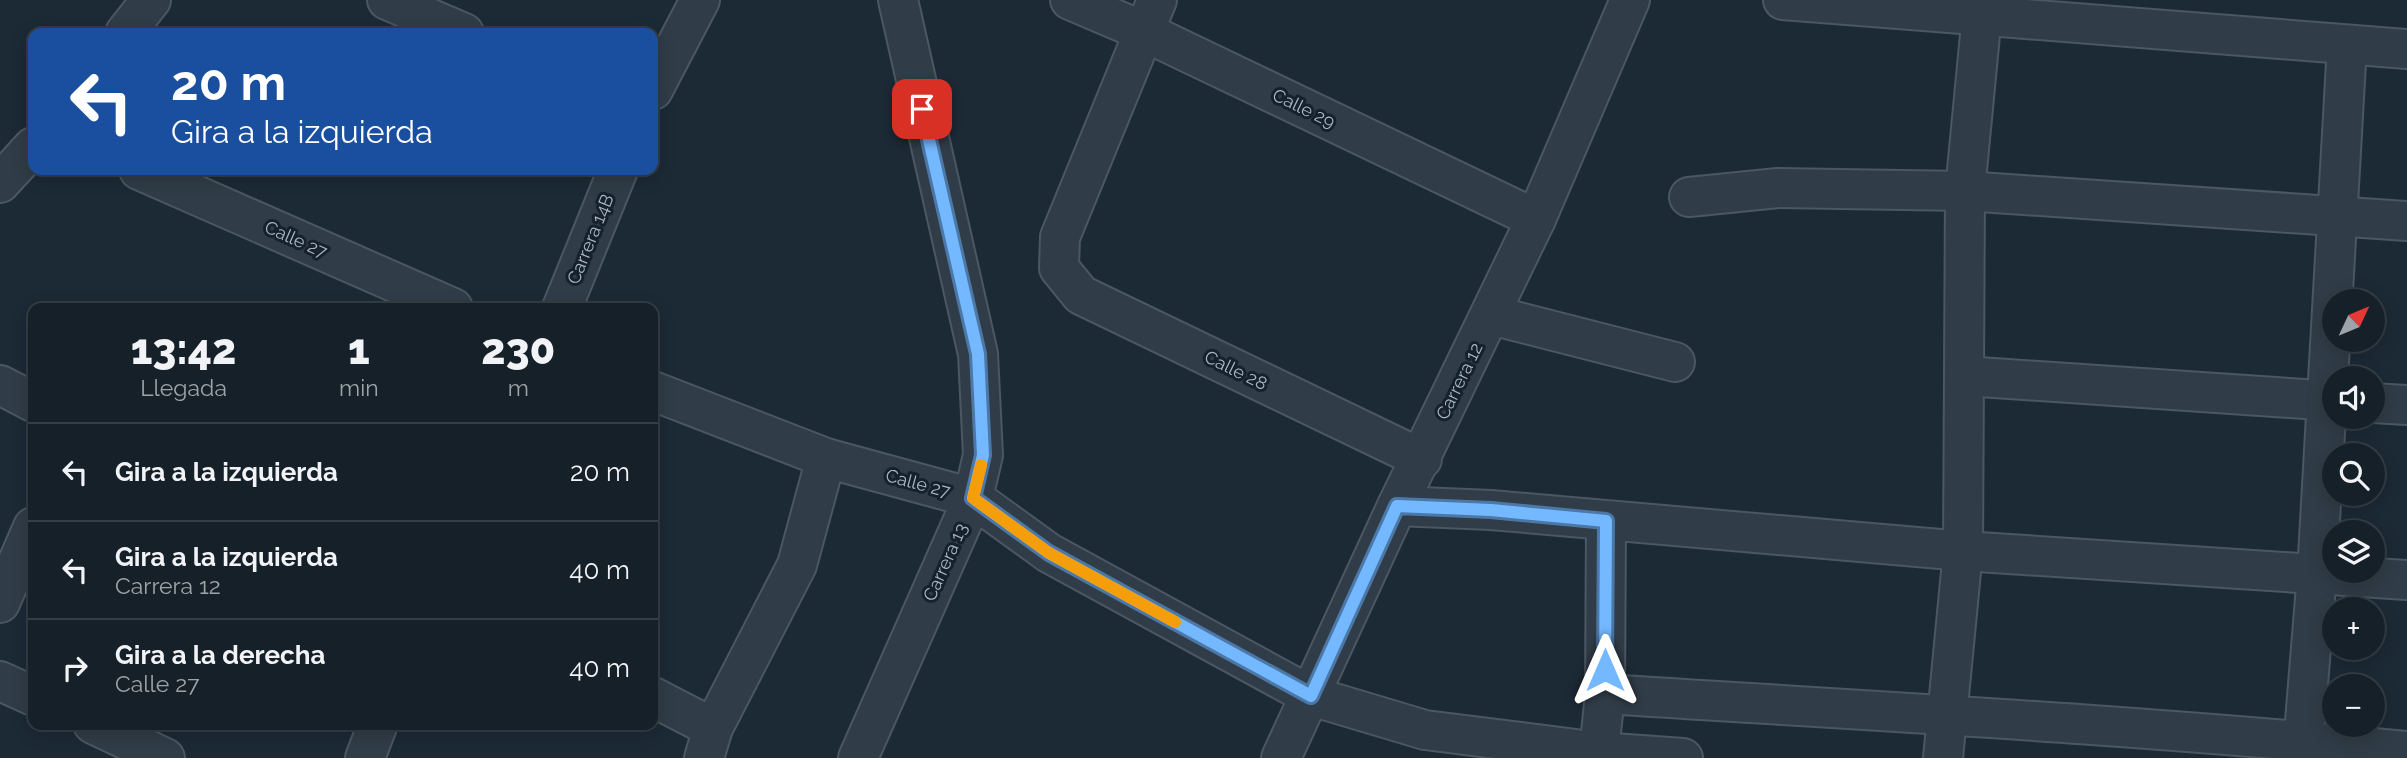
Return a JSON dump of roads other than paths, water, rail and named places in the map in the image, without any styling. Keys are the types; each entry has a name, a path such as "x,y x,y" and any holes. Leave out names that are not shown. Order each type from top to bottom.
{"street":[{"path":"129,28 151,0"},
{"path":"387,0 452,28"},
{"path":"658,80 700,0"},
{"name":"Carrera 13","path":"858,758 973,498 983,455 978,354 898,0"},
{"name":"Calle 29","path":"1070,0 1151,16 1536,219"},
{"name":"Carrera 12","path":"1281,758 1397,506 1536,219 1630,0"},
{"path":"1783,0 2407,49"},
{"path":"1943,758 1945,715 1963,551 1965,191 1982,14"},
{"name":"Calle 28","path":"1151,16 1060,237 1059,268 1081,295 1422,459"},
{"path":"2331,366 2336,216 2347,46"},
{"path":"0,183 28,152"},
{"name":"Calle 27","path":"150,175 442,303"},
{"name":"Carrera 14B","path":"564,303 616,175"},
{"path":"1689,197 1778,188 1965,191 2407,221"},
{"path":"1491,315 1675,362"},
{"path":"1965,376 2322,400"},
{"path":"0,385 28,399"},
{"name":"Calle 27","path":"658,393 826,458 973,498 1049,553 1311,696 1425,730 1599,752 1683,758"},
{"path":"2385,404 2407,405"},
{"path":"2303,749 2328,429"},
{"path":"658,701 708,743 797,565 826,458"},
{"path":"1397,506 1491,510 1963,551 2407,580"},
{"path":"1599,752 1605,694 1606,521"},
{"path":"0,603 28,539"},
{"path":"0,681 28,694"},
{"path":"1605,694 1945,715 2303,749 2407,751"},
{"path":"106,730 165,758"},
{"path":"365,758 377,730"}]}
